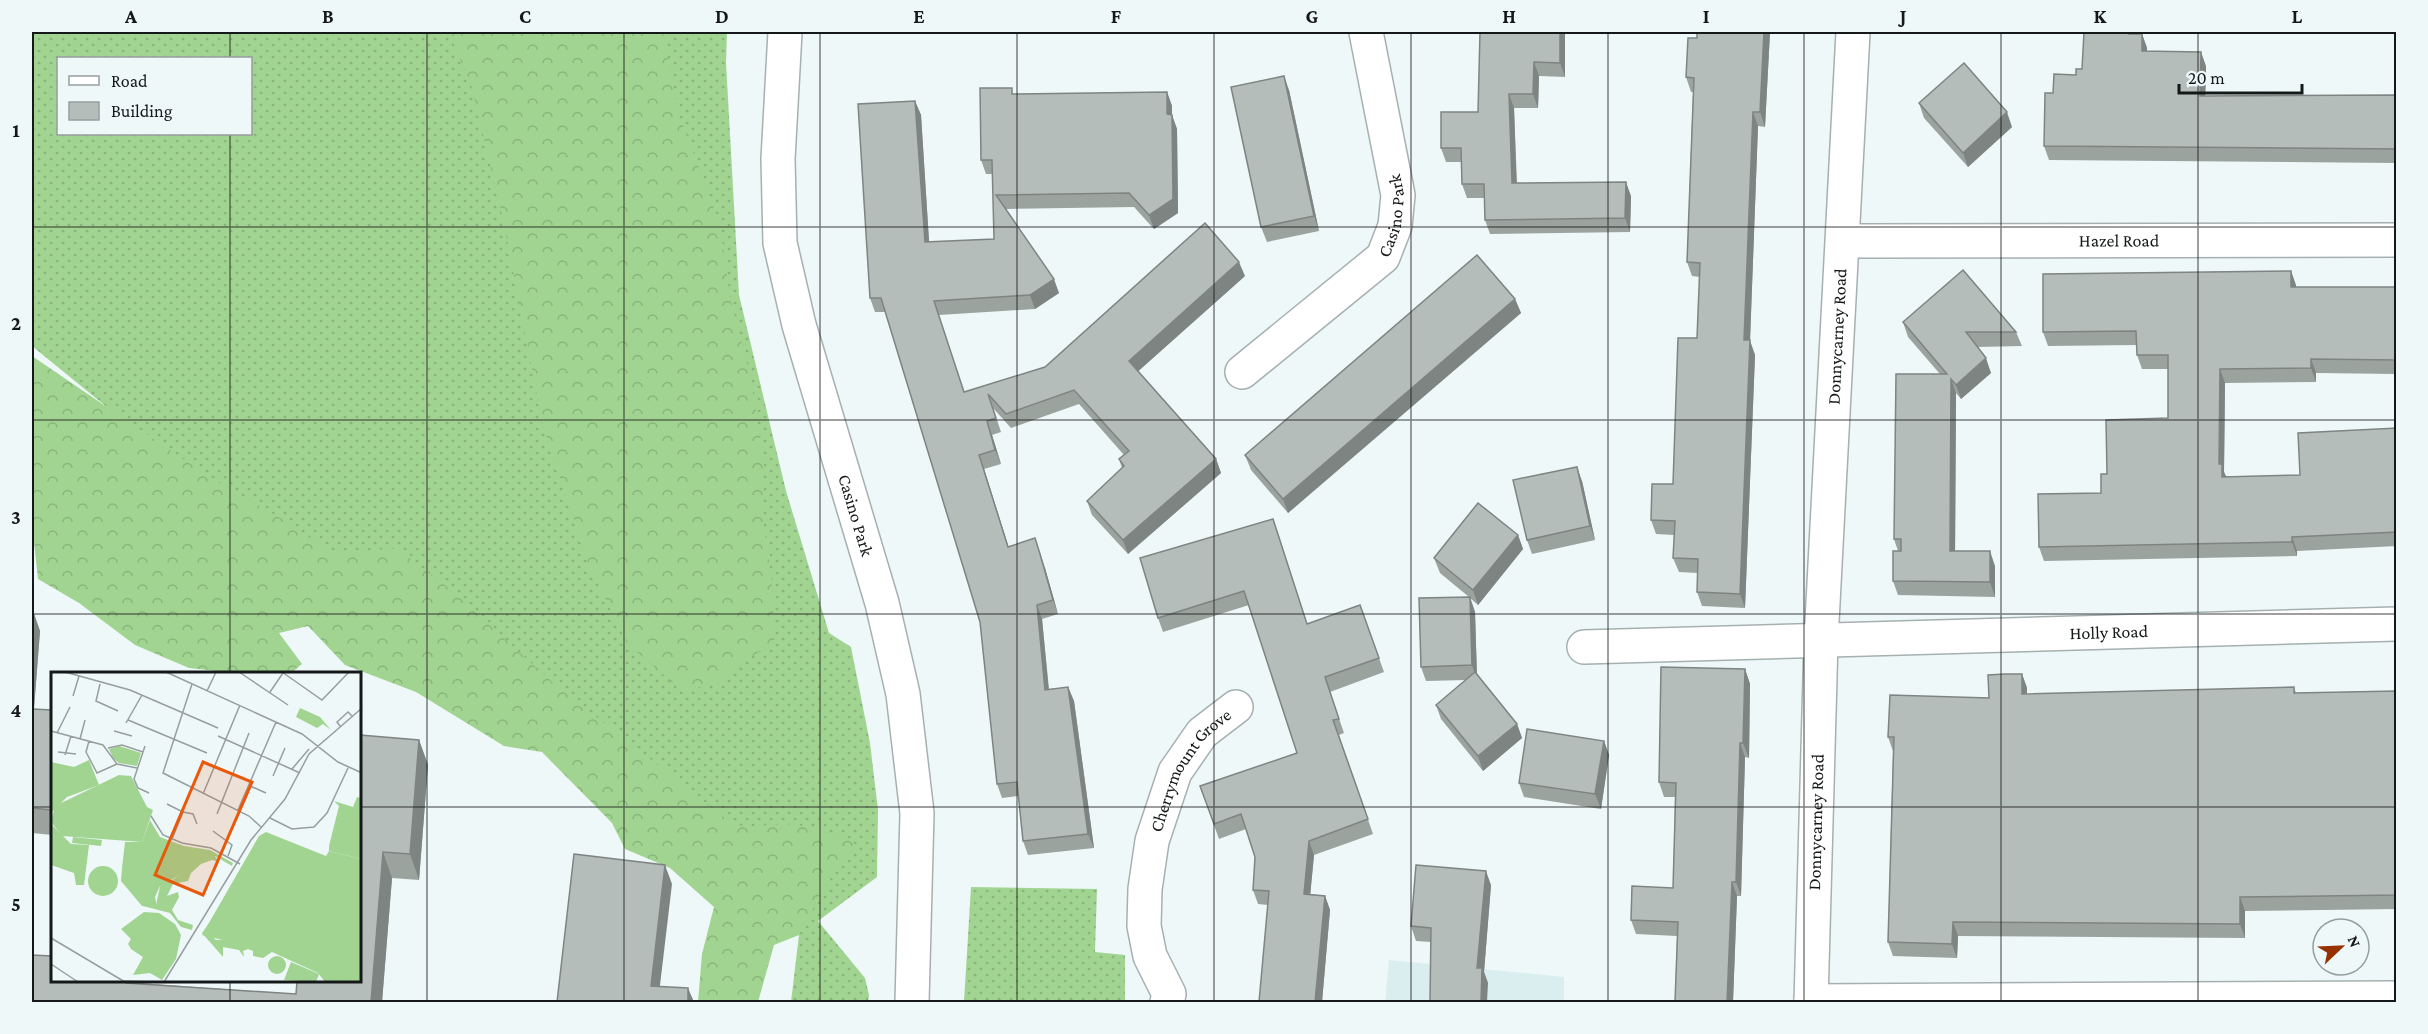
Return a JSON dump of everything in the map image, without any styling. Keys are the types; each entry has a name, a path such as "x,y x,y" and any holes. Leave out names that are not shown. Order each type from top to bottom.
{"street":[{"name":"Casino Park","path":"785,32 778,159 780,243 799,325 882,603 903,694 918,813 912,1002"},
{"name":"Casino Park","path":"1242,372 1383,257 1395,226 1398,195 1366,32"},
{"name":"Donnycarney Road","path":"1811,1002 1821,641 1854,32"},
{"name":"Hazel Road","path":"1843,241 2397,240"},
{"name":"Holly Road","path":"1821,641 2397,624"},
{"path":"1584,647 1821,641"},
{"name":"Cherrymount Grove","path":"1167,1002 1168,994 1150,956 1144,926 1145,889 1152,842 1175,772 1202,733 1236,707"},
{"path":"1811,1002 2397,998"}],"shaded area":[{"path":"1389,960 1564,977 1564,1002 1385,1002"}],"green space":[{"path":"32,32 727,32 726,63 739,295 786,491 829,633 851,647 870,743 878,810 877,877 818,921 865,978 869,995 868,1002 791,1002 799,935 370,622 32,346"},
{"path":"449,32 663,32 679,115 720,224 730,298 751,379 764,462 763,523 771,574 775,639 721,681 683,692 627,643 589,566 542,422 504,224 472,88"},
{"path":"32,356 211,478 282,519 334,554 396,548 450,589 552,682 733,824 804,826 824,831 855,844 826,885 799,935 774,945 758,1002 698,1002 702,954 714,907 670,868 625,849 612,823 542,752 504,746 416,692 345,665 308,626 279,633 302,664 292,672 227,672 189,668 135,645 79,603 38,579 32,524"},
{"path":"971,887 1097,889 1095,952 1125,955 1125,1002 964,1002"}],"building":[{"path":"1480,32 1560,32 1560,63 1534,62 1533,94 1509,94 1512,183 1626,182 1625,218 1485,220 1484,184 1462,184 1461,148 1441,148 1441,112 1478,112"},
{"path":"1697,32 1764,32 1760,112 1753,112 1744,340 1750,340 1740,594 1697,592 1698,559 1673,558 1675,521 1651,520 1652,484 1673,484 1678,338 1697,338 1700,263 1687,262 1694,78 1686,77 1688,38 1697,38"},
{"path":"2084,32 2142,34 2142,51 2201,52 2200,96 2397,95 2397,149 2044,146 2045,93 2053,93 2054,74 2076,75 2076,69 2082,69"},
{"path":"1964,63 2007,112 1963,153 1919,103"},
{"path":"1284,76 1314,216 1261,227 1231,87"},
{"path":"980,88 1012,88 1012,94 1167,92 1167,114 1172,115 1173,199 1149,215 1129,193 996,195 1054,279 1030,295 934,301 964,392 1045,367 1205,223 1239,262 1129,361 1216,459 1123,540 1087,501 1124,466 1119,459 1129,451 1074,390 1006,414 988,394 996,418 987,421 995,450 979,455 1008,547 1035,538 1040,554 1053,600 1037,605 1045,690 1068,687 1088,834 1023,841 1017,782 997,784 980,622 881,298 870,298 858,104 915,101 925,242 994,239 992,160 981,160"},
{"path":"1477,255 1515,299 1283,499 1245,455"},
{"path":"1963,270 2016,332 1966,332 1986,358 1956,385 1951,379 1950,551 1990,551 1990,582 1893,581 1893,551 1901,551 1901,539 1894,539 1896,374 1947,374 1903,322"},
{"path":"2291,271 2291,287 2397,287 2397,360 2311,359 2311,368 2220,369 2219,464 2222,464 2222,477 2300,475 2298,433 2397,428 2397,532 2292,537 2292,542 2039,547 2038,494 2101,493 2101,474 2107,474 2106,420 2168,418 2168,355 2137,355 2136,331 2043,332 2043,274"},
{"path":"1577,467 1590,526 1527,540 1513,480"},
{"path":"1478,503 1518,535 1473,590 1434,558"},
{"path":"1273,519 1307,624 1360,605 1379,658 1325,677 1339,719 1333,720 1368,819 1309,841 1304,894 1325,896 1315,1002 1259,1002 1269,891 1253,890 1255,857 1241,814 1214,824 1200,786 1297,753 1244,591 1158,618 1140,558"},
{"path":"1470,597 1472,665 1421,667 1419,598"},
{"path":"1661,667 1745,669 1743,743 1740,743 1736,882 1732,882 1727,1002 1675,1002 1678,922 1631,920 1632,886 1673,888 1676,783 1659,782"},
{"path":"1475,672 1517,724 1478,756 1436,705"},
{"path":"2022,674 2022,694 2294,687 2294,693 2397,691 2397,895 2240,897 2240,924 1953,922 1952,944 1888,942 1894,737 1888,737 1890,695 1989,698 1988,675"},
{"path":"32,709 51,710 51,810 32,808"},
{"path":"1527,729 1604,741 1595,794 1519,783"},
{"path":"362,735 419,740 410,854 383,852 371,1002 32,1002 32,955 51,956 51,983 126,983 296,994 297,983 362,983"},
{"path":"574,854 665,865 651,986 688,988 688,1002 557,1002"},
{"path":"1416,865 1486,871 1477,968 1482,968 1481,1002 1430,1002 1431,928 1411,926"}]}
